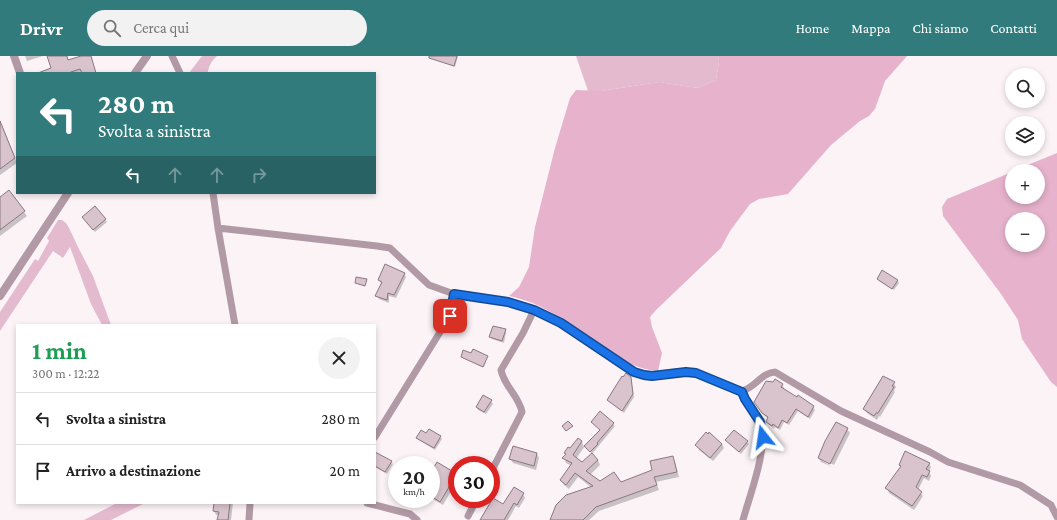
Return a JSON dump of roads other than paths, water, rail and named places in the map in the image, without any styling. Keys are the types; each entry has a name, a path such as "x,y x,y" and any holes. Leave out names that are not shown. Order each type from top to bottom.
{"street":[{"path":"14,56 20,72"},
{"path":"136,72 147,56"},
{"path":"172,56 180,72"},
{"path":"0,296 67,194"},
{"path":"213,194 235,324"},
{"path":"218,228 390,248 429,285 454,294 508,302 534,310 561,323 634,372 652,376 676,372 696,373 742,392 760,422 763,437 760,456 743,520"},
{"path":"376,435 450,316 454,294"},
{"path":"499,456 522,412 518,402 502,376 501,370 523,333 534,310"},
{"path":"742,392 747,390 758,379 769,372 775,372 841,411 930,452 948,462 1020,485 1051,505 1057,517"},
{"path":"249,520 250,504"},
{"path":"372,504 410,514 417,520"},
{"path":"468,516 472,508"}]}
